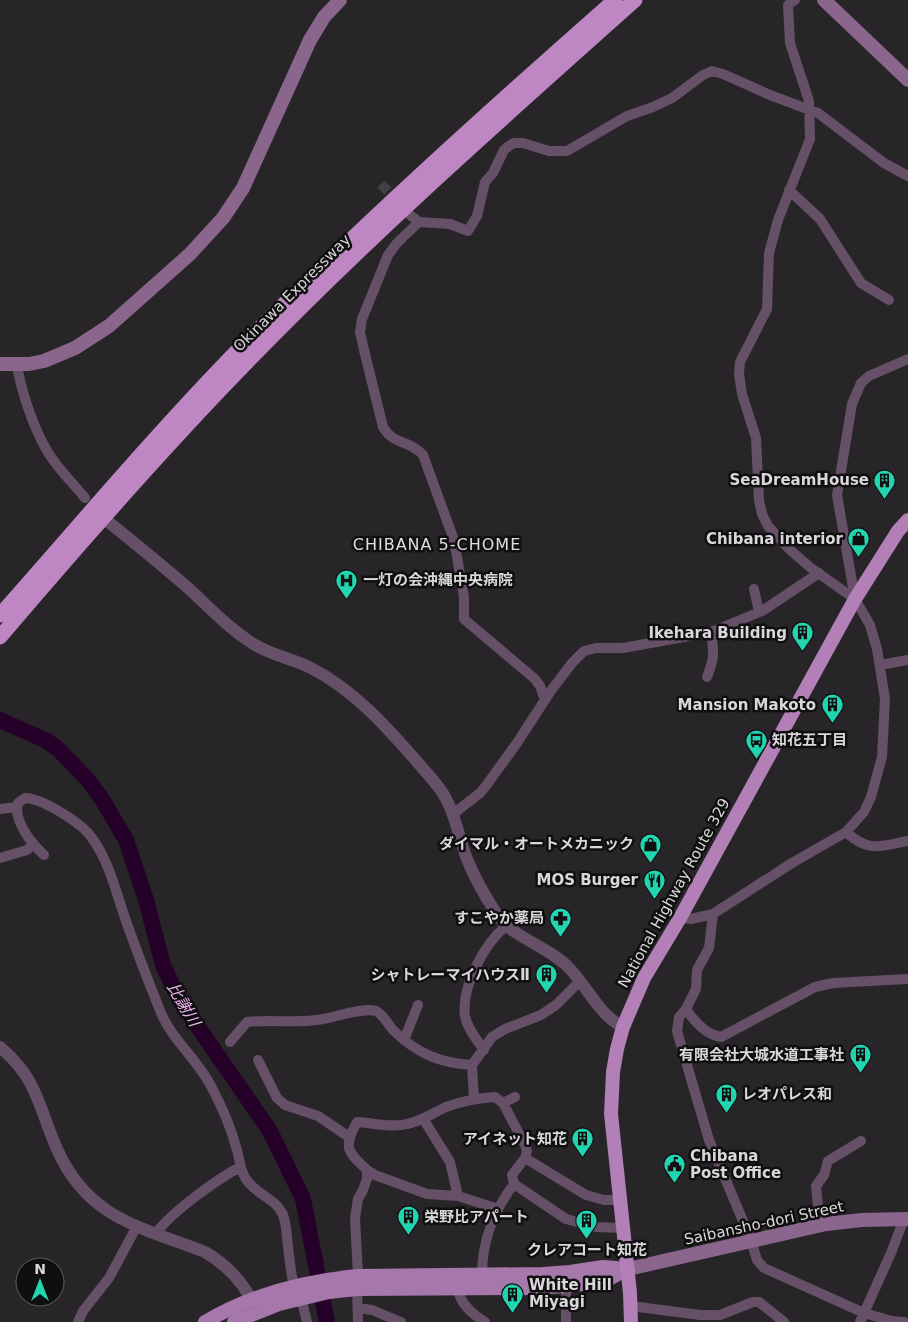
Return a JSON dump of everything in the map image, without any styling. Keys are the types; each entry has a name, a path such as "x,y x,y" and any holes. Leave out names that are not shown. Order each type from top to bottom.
{"highway":[{"name":"Okinawa Expressway","path":"0,615 144,449 246,342 345,244 615,0"},
{"name":"Okinawa Expressway","path":"0,638 155,459 248,360 361,248 636,0"},
{"name":"National Highway Route 329","path":"631,1322 628,1269 611,1114 611,1093 617,1049 623,1027 644,978 680,918 855,599 898,531 908,520"}],"main road":[{"path":"0,364 17,365 44,361 60,355 92,338 109,326 190,254 223,218 243,188 310,40 324,17 340,0"},
{"path":"824,0 908,80"},
{"name":"Saibansho-dori Street","path":"628,1269 820,1225 846,1221 906,1219"},
{"path":"205,1322 299,1291 337,1284 482,1275 570,1272 603,1267 628,1269"},
{"path":"358,1282 458,1288 530,1288 605,1281 628,1269"},
{"path":"234,1322 255,1305"}],"street":[{"path":"795,0 788,5 790,43 810,101 810,139 778,220 770,253 768,309 740,362 739,374 742,394 756,438 759,500 762,514 768,526 789,549 855,599"},
{"path":"410,215 419,222 450,224 468,231 477,216 485,182 493,173 504,150 509,146 514,143 523,143 549,151 567,151 627,116 672,98 703,75 712,71 770,95 809,108 884,163 908,176"},
{"path":"789,190 820,219 861,283 889,300"},
{"path":"419,222 397,242 388,254 362,319 360,332 383,426 388,436 417,448 423,455 454,540 464,597 464,619 535,679 540,686 545,700"},
{"path":"680,918 713,914 792,863 846,832 864,812 871,798 882,757 885,698 880,665 870,625 855,599 837,495 852,404 861,383 869,376 908,359"},
{"path":"17,365 36,427 46,449 56,464 85,498"},
{"path":"107,521 188,588 229,626 254,644 310,667 332,680 354,697 398,740 445,798 453,814 466,858 498,916 506,926 552,953 570,968 606,1016 623,1027"},
{"path":"453,814 485,787 572,663 584,652 596,648 622,648 711,632 759,612 819,573"},
{"path":"754,589 759,612"},
{"path":"707,677 714,654 711,632"},
{"path":"880,665 908,660"},
{"path":"44,855 33,845 24,830 17,807 21,800 26,798 38,801 81,825 92,838 114,879 126,920 162,1015 173,1034 207,1077 236,1147 240,1167 249,1184 280,1208 285,1218 307,1322"},
{"path":"0,809 11,806 17,807"},
{"path":"846,832 864,846 886,845 908,840"},
{"path":"0,858 27,850 33,845"},
{"path":"713,914 708,948 697,970 696,989 686,1009 679,1016 677,1031 709,1140 751,1240 757,1260 764,1268 862,1318 904,1322"},
{"path":"484,1050 475,1037 465,1016 467,987 481,957 497,933 506,926"},
{"path":"686,1009 700,1026 711,1034 721,1036 815,987 833,982 908,979"},
{"path":"474,1099 472,1065 492,1037 505,1028 541,1015 556,1004 580,981"},
{"path":"404,1040 418,1004"},
{"path":"230,1042 247,1022 321,1020 367,1010 380,1014 404,1040 426,1055 451,1063 472,1065"},
{"path":"0,1047 26,1073 36,1092 56,1148 79,1187 117,1218 206,1252 217,1259 237,1277 255,1305"},
{"path":"258,1060 277,1098 285,1105 318,1116 349,1137"},
{"path":"498,1209 458,1196 427,1194 374,1176 353,1156 348,1148 349,1137 357,1122 393,1126 407,1124 424,1120 444,1108 474,1099 495,1097 503,1102 525,1145 525,1158 512,1175 514,1184 566,1219 596,1227 622,1228"},
{"path":"503,1102 515,1097"},
{"path":"424,1120 450,1162 458,1196"},
{"path":"820,1225 816,1186 824,1175 828,1161 861,1141"},
{"path":"525,1158 586,1195 604,1200 619,1200"},
{"path":"156,1233 163,1224 209,1187 240,1167"},
{"path":"358,1322 355,1218 358,1199 367,1179 368,1170"},
{"path":"482,1275 482,1257 498,1209 514,1184"},
{"path":"862,1318 906,1219"},
{"path":"78,1322 83,1311 109,1278 137,1226"},
{"path":"566,1286 566,1322"},
{"path":"458,1288 459,1299 466,1308 485,1322"},
{"path":"631,1306 700,1315 720,1315 752,1302 759,1302 784,1322"},
{"path":"358,1308 372,1310 401,1322"}],"waterway":[{"name":"比謝川","path":"0,720 47,741 58,749 88,780 102,799 126,840 146,900 163,965 180,1001 270,1131 303,1199 327,1322"}],"tunnel":[{"path":"381,184 399,203"}],"place":[{"name":"SeaDreamHouse","path":"885,499"},
{"name":"Chibana interior","path":"859,558"},
{"name":"一灯の会沖縄中央病院","path":"347,599"},
{"name":"Ikehara Building","path":"803,652"},
{"name":"Mansion Makoto","path":"832,724"},
{"name":"知花五丁目","path":"756,759"},
{"name":"ダイマル・オートメカニック","path":"650,863"},
{"name":"MOS Burger","path":"654,899"},
{"name":"すこやか薬局","path":"560,937"},
{"name":"シャトレーマイハウスⅡ","path":"546,994"},
{"name":"有限会社大城水道工事社","path":"860,1074"},
{"name":"レオパレス和","path":"726,1113"},
{"name":"アイネット知花","path":"583,1158"},
{"name":"Chibana Post Office","path":"674,1184"},
{"name":"栄野比アパート","path":"408,1236"},
{"name":"クレアコート知花","path":"587,1240"},
{"name":"White Hill Miyagi","path":"513,1313"}],"district":[{"name":"CHIBANA 5-CHOME","path":"437,544"}]}
